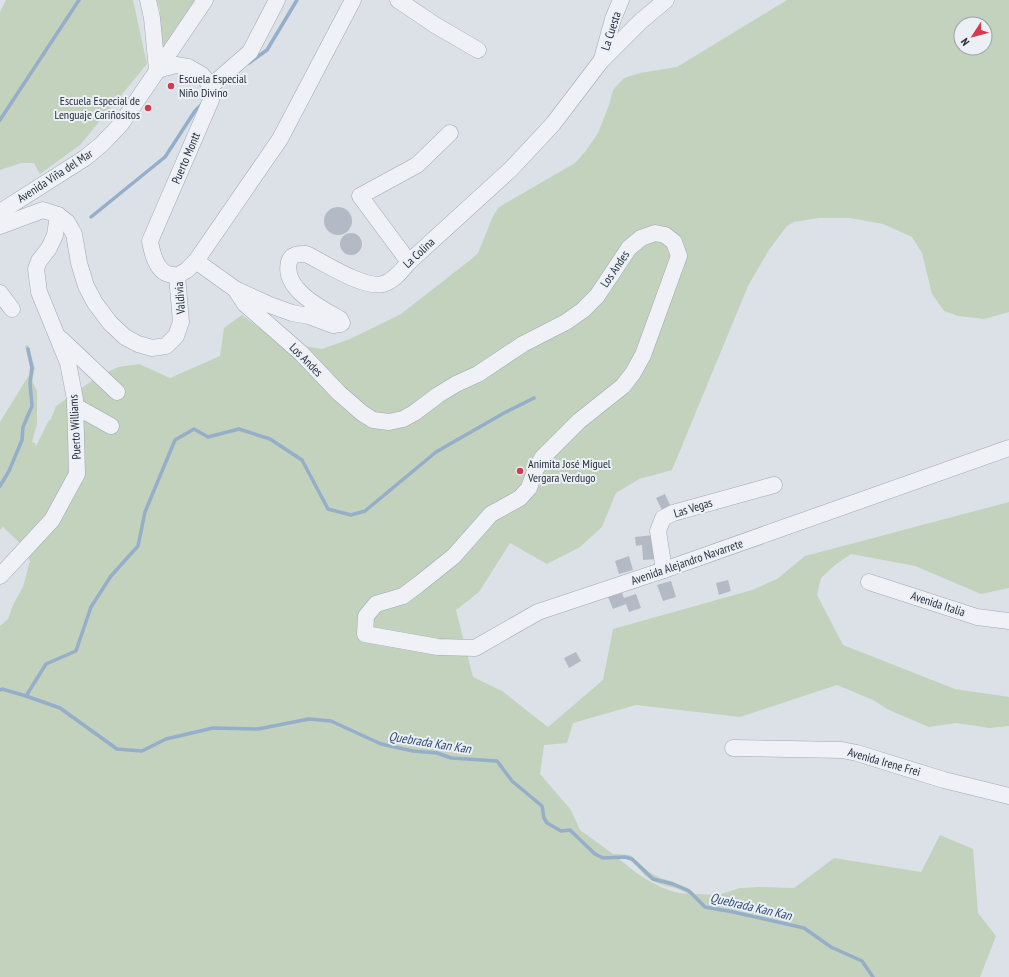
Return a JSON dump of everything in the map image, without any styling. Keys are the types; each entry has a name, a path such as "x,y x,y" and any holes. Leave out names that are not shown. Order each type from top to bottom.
{"street":[{"path":"148,0 152,18 157,70 176,65 188,67 202,75 211,86 250,52 277,0"},
{"name":"Valdivia","path":"58,215 67,222 74,234 79,263 86,286 95,303 110,323 125,337 138,344 152,348 166,346 176,336 181,322 178,276 196,261 280,139 353,0"},
{"path":"398,0 435,25 478,50"},
{"name":"La Cuesta","path":"601,61 613,19 621,0"},
{"name":"La Colina","path":"235,289 292,313 308,316 333,325 339,325 342,323 340,319 317,306 305,297 296,287 290,279 288,264 290,257 297,254 306,254 361,282 373,285 384,284 396,276 409,262 490,190 533,147 570,104 601,61 641,21 666,0"},
{"name":"Avenida Viña del Mar","path":"0,212 85,158 102,144 121,124 203,1"},
{"name":"Puerto Montt","path":"178,276 167,274 159,267 152,255 150,242 211,100 211,86"},
{"path":"409,262 360,196 418,165 450,133"},
{"path":"0,226 44,210 58,215"},
{"name":"Puerto Williams","path":"0,576 52,520 77,474 75,399 68,363 39,292 36,269 39,261 49,248 55,235 58,215"},
{"name":"Los Andes","path":"196,261 235,289 245,304 253,312 301,353 339,393 362,413 373,420 389,422 402,420 456,384 478,374 523,344 566,322 583,310 597,296 629,248 641,238 655,233 666,235 674,242 679,256 643,355 633,373 623,386 579,421 542,458 535,471 529,488 520,498 491,514 454,556 420,584 403,596 376,604 366,616 365,634"},
{"path":"0,293 12,310"},
{"path":"55,334 117,392"},
{"path":"75,406 111,426"},
{"name":"Avenida Alejandro Navarrete","path":"365,634 438,647 475,648 538,612 664,570 1009,447"},
{"name":"Las Vegas","path":"664,570 658,531 663,518 674,513 774,485"},
{"name":"Avenida Italia","path":"869,582 977,617 1009,621"},
{"name":"Avenida Irene Frei","path":"733,748 842,750 944,780 1009,796"}],"green space":[{"path":"6,0 133,0 147,64 80,145 40,174 34,163 21,163 0,170 0,12"},
{"path":"157,0 194,0 197,3 160,53 160,10"},
{"path":"787,0 1009,0 1009,312 984,319 958,316 944,311 932,294 922,253 912,237 883,224 850,218 819,218 794,222 787,226 769,250 748,286 672,470 639,479 616,493 602,527 580,547 547,564 510,543 479,592 456,610 473,677 502,691 548,727 603,680 613,629 752,590 777,579 805,556 1009,502 1009,588 981,594 915,566 851,554 835,565 821,578 817,595 843,645 955,689 1009,697 1009,726 990,728 956,723 929,727 889,710 873,700 837,685 740,717 636,705 573,723 567,743 544,745 540,774 571,810 580,830 613,854 630,855 649,872 660,878 688,888 695,894 718,895 740,888 794,888 834,858 921,872 940,835 973,849 978,913 996,936 980,977 0,977 0,626 8,619 13,605 23,587 30,561 23,546 4,528 4,526 0,530 0,422 29,375 30,367 25,346 28,345 35,368 32,380 37,391 37,424 32,442 35,443 36,446 51,419 56,406 96,378 118,367 139,364 170,378 220,356 224,328 242,315 281,344 287,343 322,349 350,339 401,314 474,257 478,253 493,216 499,207 575,163 585,152 598,133 613,90 624,78 640,73 677,67","holes":["618,858 624,858 632,862 651,880 679,889 688,894 669,890 651,882"]}],"building":[{"path":"338,207 348,211 352,221 348,231 338,235 328,231 324,221 328,211"},
{"path":"351,233 359,236 362,244 359,252 351,255 343,252 340,244 343,236"},
{"path":"665,494 671,507 662,510 656,498"},
{"path":"654,535 656,559 643,560 642,545 636,546 635,537"},
{"path":"629,556 633,570 619,574 615,561"},
{"path":"728,580 731,591 719,595 716,583"},
{"path":"671,581 676,597 663,601 657,585"},
{"path":"622,593 624,598 636,594 641,608 629,612 626,604 613,609 608,597"},
{"path":"576,652 581,661 569,668 564,658"}],"waterway":[{"path":"0,120 79,0"},
{"path":"249,63 267,50 297,0"},
{"path":"91,217 165,157 195,111 202,104"},
{"path":"0,486 9,471 22,440 23,427 32,406 30,383 32,368 28,349"},
{"path":"26,696 46,664 76,651 91,607 111,576 138,546 145,512 175,440 194,429 208,437 239,429 270,439 302,460 328,509 351,515 365,511 436,452 504,413 534,398"},
{"name":"Quebrada Kan Kan","path":"0,690 2,689 26,696 60,708 117,749 142,751 166,739 213,728 258,729 309,719 331,721 381,744 413,751 437,753 451,758 497,761 512,781 542,806 544,818 547,823 561,831 570,830 595,854 603,858 625,857 632,859 653,879 673,884 689,891 705,907 804,928 831,947 862,961 873,977"}],"place":[{"name":"Escuela Especial Niño Divino","path":"171,86"},
{"name":"Escuela Especial de Lenguaje Cariñositos","path":"148,108"},
{"name":"Animita José Miguel Vergara Verdugo","path":"520,471"}]}
